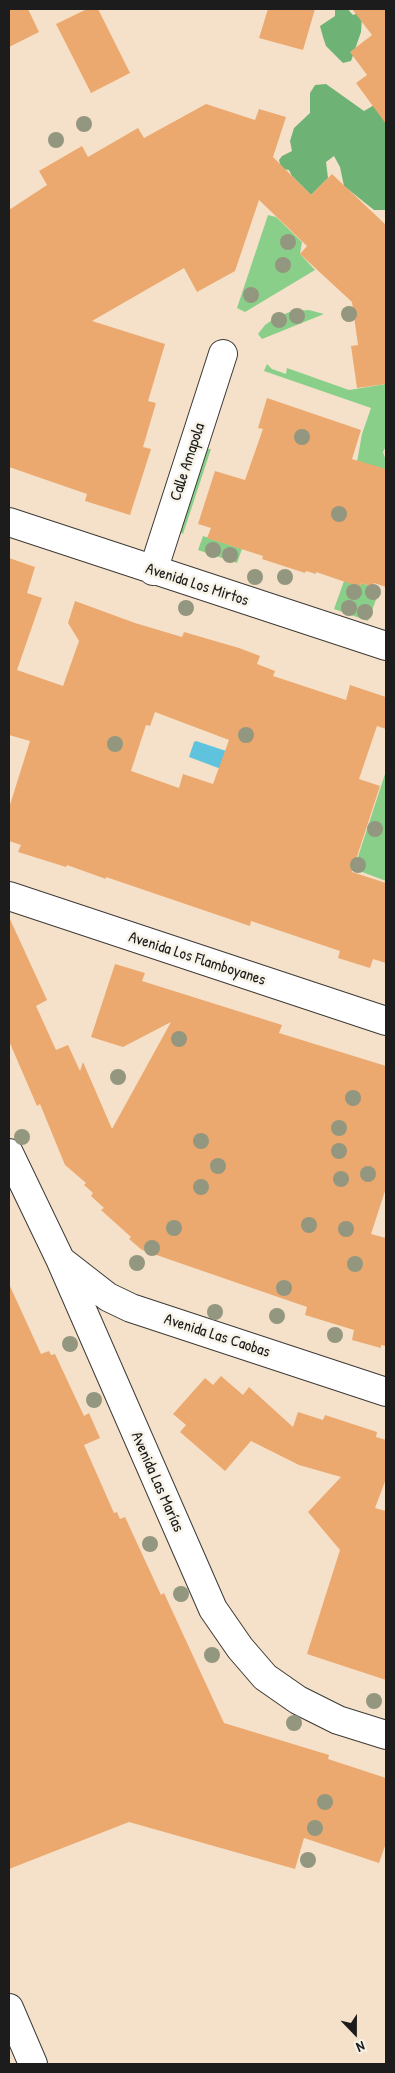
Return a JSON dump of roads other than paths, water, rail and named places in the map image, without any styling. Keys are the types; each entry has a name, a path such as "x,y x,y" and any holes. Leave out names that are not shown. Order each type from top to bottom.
{"street":[{"name":"Calle Amapola","path":"153,571 223,354"},
{"name":"Avenida Los Mirtos","path":"9,522 153,571 386,646"},
{"name":"Avenida Los Flamboyanes","path":"9,896 386,1021"},
{"name":"Avenida Las Marías","path":"9,1153 60,1259 213,1610 240,1648 265,1678 298,1700 338,1720 386,1735"},
{"name":"Avenida Las Caobas","path":"60,1259 108,1297 131,1308 386,1392"},
{"path":"9,2008 33,2064"}],"water":[{"path":"196,741 229,752 221,769 189,757"}]}
